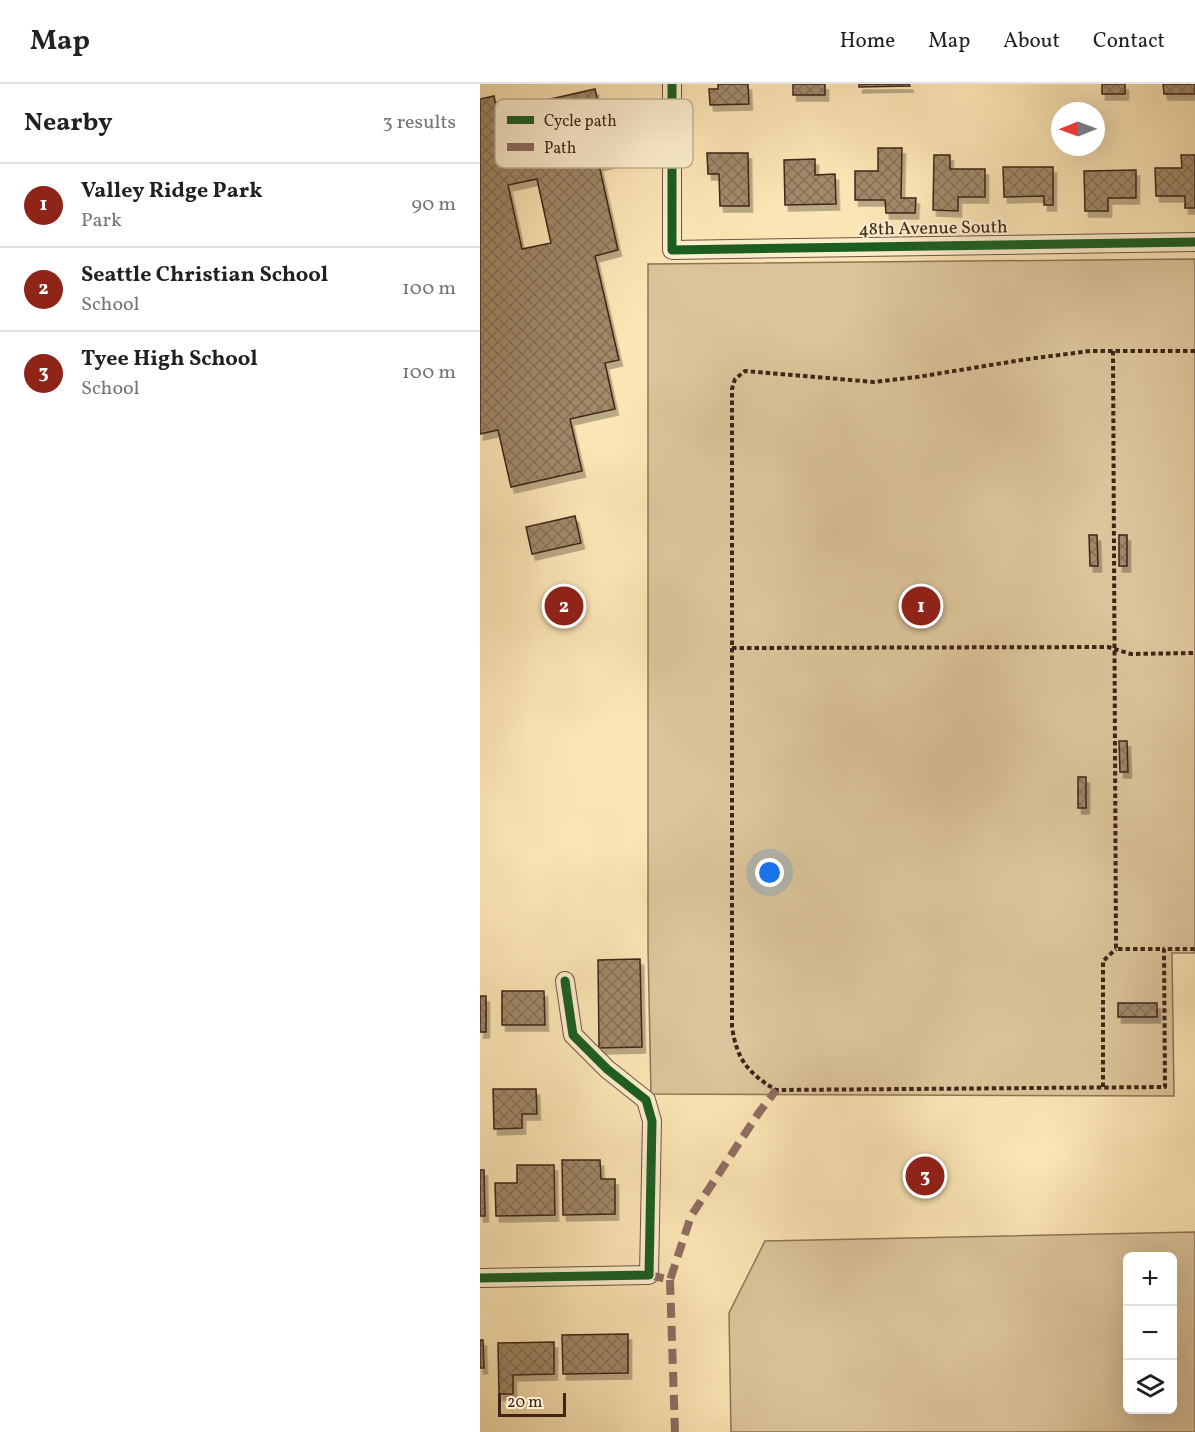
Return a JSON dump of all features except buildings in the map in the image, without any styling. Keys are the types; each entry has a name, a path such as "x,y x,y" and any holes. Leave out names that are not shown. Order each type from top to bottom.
{"street":[{"name":"48th Avenue South","path":"672,168 672,250 1195,242"},
{"path":"480,1278 649,1275 652,1121 646,1100 607,1069 573,1035 565,981"}],"path":[{"path":"1164,949 1166,1087 776,1090 762,1082 744,1065 735,1046 732,1027 732,389 735,379 745,371 874,382 1028,358 1090,351 1195,351"},
{"path":"1113,351 1116,949"},
{"path":"732,648 1108,646 1131,654 1195,653"},
{"path":"1103,1087 1103,961 1116,949 1195,949"}],"shaded area":[{"path":"1195,259 1195,953 1172,953 1174,1096 651,1094 648,947 648,264"},
{"path":"1195,1232 1195,1432 731,1432 729,1313 765,1241"}],"marked path":[{"path":"649,1275 670,1280 691,1216 776,1090"},
{"path":"670,1280 675,1432"}],"cycle path":[{"path":"672,84 672,99"},
{"path":"672,168 672,250 1195,242"},
{"path":"480,1278 649,1275 652,1121 646,1100 607,1069 573,1035 565,981"}],"place":[{"name":"Seattle Christian School","path":"564,606"},
{"name":"Valley Ridge Park","path":"921,606"},
{"name":"Tyee High School","path":"925,1176"}]}
